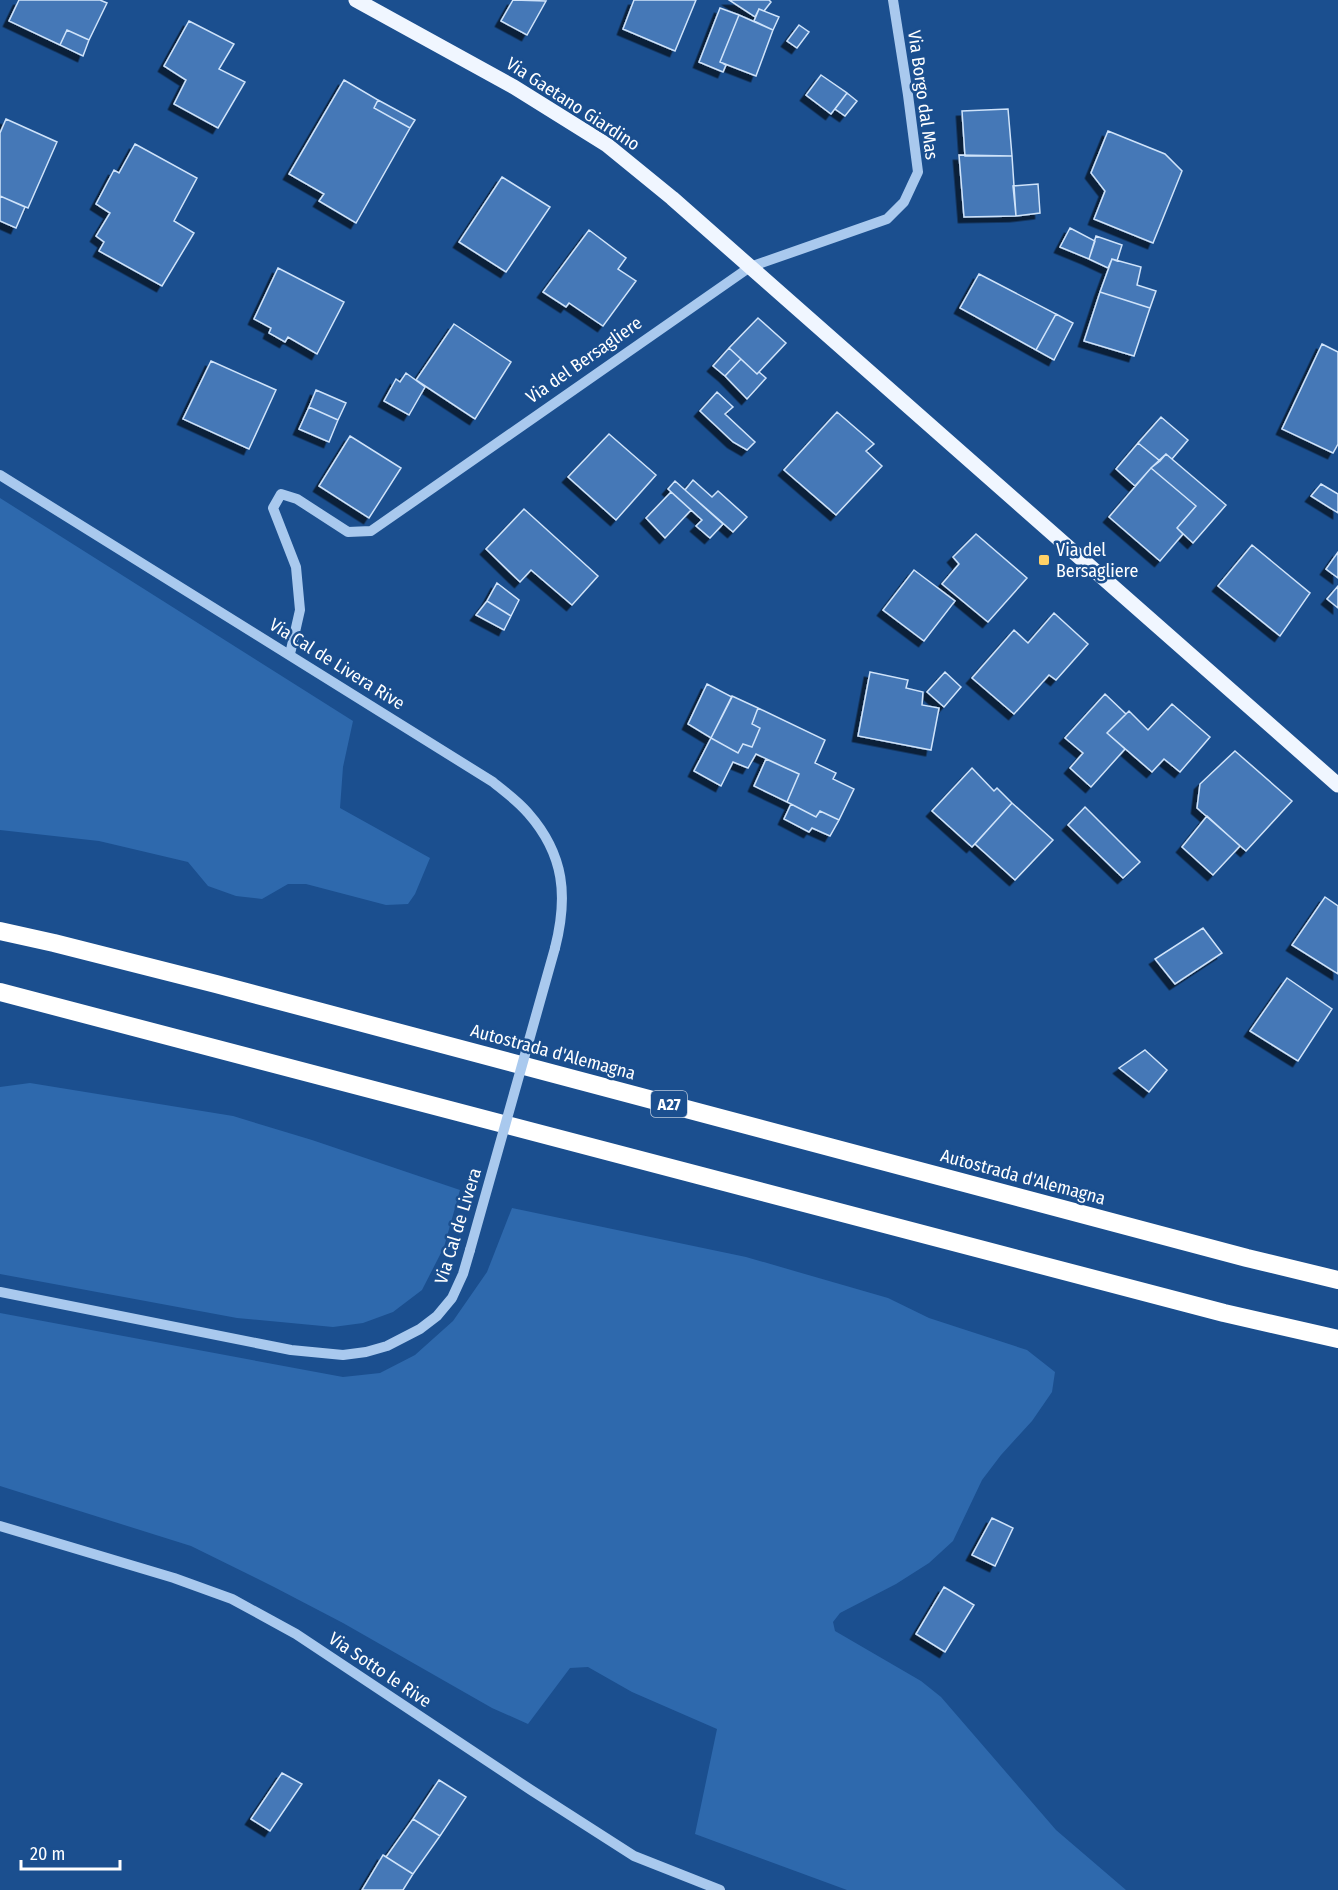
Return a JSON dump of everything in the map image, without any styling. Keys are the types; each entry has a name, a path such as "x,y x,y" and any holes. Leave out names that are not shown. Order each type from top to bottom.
{"highway":[{"name":"Autostrada d'Alemagna","path":"0,931 216,984 1235,1255 1338,1280"},
{"path":"0,992 1212,1310 1338,1339"}],"main road":[{"name":"Via Gaetano Giardino","path":"356,0 514,87 607,145 672,198 750,267"},
{"path":"750,267 1338,785"}],"street":[{"name":"Via Borgo dal Mas","path":"750,267 887,219 904,202 918,172 893,0"},
{"name":"Via del Bersagliere","path":"290,654 300,610 296,567 273,508 281,494 297,499 348,532 371,531 750,267"},
{"name":"Via Cal de Livera Rive","path":"0,475 485,776 527,812 541,830 558,866 562,883 561,924 555,948"},
{"name":"Via Cal de Livera","path":"0,1292 291,1350 343,1355 387,1346 420,1329 437,1316 452,1298 463,1274 555,948"},
{"name":"Via Sotto le Rive","path":"0,1526 174,1578 232,1599 296,1634 634,1856 720,1890"}],"shaded area":[{"path":"0,498 353,721 343,767 340,808 430,858 415,894 408,904 386,905 306,884 288,884 262,899 236,896 208,886 188,862 99,841 0,830"},
{"path":"30,1083 233,1116 460,1190 444,1247 422,1290 393,1312 363,1323 333,1327 237,1318 0,1274 0,1087"},
{"path":"512,1208 746,1257 888,1298 929,1318 1027,1350 1055,1372 1052,1392 1032,1421 982,1480 953,1541 929,1563 896,1584 840,1613 833,1622 835,1631 921,1681 941,1697 1056,1830 1126,1890 847,1890 695,1834 717,1729 632,1692 588,1667 570,1668 528,1724 492,1708 343,1623 191,1546 0,1486 0,1313 343,1377 380,1373 415,1355 453,1321 487,1272"}],"building":[{"path":"19,0 100,0 107,3 89,40 67,30 60,45 9,21"},
{"path":"513,0 546,1 527,35 501,21"},
{"path":"634,0 696,0 675,51 623,29"},
{"path":"729,0 769,0 771,2 764,11 759,9 755,17"},
{"path":"720,8 739,15 720,62 726,65 723,72 699,62"},
{"path":"759,9 779,17 773,30 754,21"},
{"path":"739,15 773,30 756,76 720,62"},
{"path":"189,21 234,44 219,69 245,82 218,128 174,104 186,80 164,66"},
{"path":"799,25 809,32 797,48 787,41"},
{"path":"67,30 89,40 83,56 60,45"},
{"path":"821,75 847,93 831,114 806,95"},
{"path":"344,80 378,100 374,108 410,128 356,223 319,201 324,194 289,174"},
{"path":"847,93 857,101 845,116 835,109"},
{"path":"378,100 415,120 410,128 374,108"},
{"path":"1008,109 1012,156 965,156 962,111"},
{"path":"6,119 57,142 28,208 0,196 0,133"},
{"path":"1108,131 1165,154 1182,171 1153,243 1094,219 1105,191 1091,173"},
{"path":"135,144 197,178 174,221 194,233 162,286 99,251 104,242 96,236 110,213 96,204 114,170 119,173"},
{"path":"959,155 1012,156 1016,216 964,217"},
{"path":"502,177 550,207 506,272 459,242"},
{"path":"1038,184 1040,213 1016,216 1013,186"},
{"path":"0,196 25,207 16,228 0,221"},
{"path":"1070,228 1095,241 1089,259 1060,247"},
{"path":"589,230 626,258 618,269 636,281 603,326 569,303 566,307 543,292"},
{"path":"1096,236 1122,245 1117,261 1112,259 1108,268 1089,259"},
{"path":"1112,259 1141,267 1137,285 1156,291 1150,308 1100,292"},
{"path":"278,268 344,302 317,354 288,337 285,342 269,333 271,328 254,319"},
{"path":"979,274 1056,314 1036,350 960,308"},
{"path":"1100,292 1150,308 1134,356 1084,341"},
{"path":"1056,314 1073,323 1054,360 1036,350"},
{"path":"758,318 786,343 757,374 729,348"},
{"path":"454,324 511,362 475,419 416,380"},
{"path":"1322,344 1338,352 1338,444 1333,453 1282,429"},
{"path":"729,348 741,359 725,376 713,366"},
{"path":"741,359 757,374 759,372 766,378 747,399 725,376"},
{"path":"211,361 276,390 249,449 183,419"},
{"path":"406,373 425,387 409,415 384,401 396,379 400,382"},
{"path":"316,390 346,403 338,420 309,407"},
{"path":"717,392 733,407 725,414 755,442 747,450 733,442 700,411"},
{"path":"309,407 338,420 329,442 299,429"},
{"path":"837,412 874,444 866,451 882,466 836,515 784,470"},
{"path":"1161,417 1188,440 1172,459 1166,454 1160,461 1138,443"},
{"path":"609,434 656,475 616,520 568,477"},
{"path":"350,436 401,468 369,518 319,486"},
{"path":"1138,443 1160,461 1135,486 1116,469"},
{"path":"1166,454 1226,505 1193,543 1177,528 1196,506 1151,468"},
{"path":"1151,468 1196,506 1177,528 1183,534 1160,561 1109,517"},
{"path":"693,480 712,497 718,491 747,517 733,532 685,490"},
{"path":"675,481 723,524 710,538 696,526 702,520 668,489"},
{"path":"1321,484 1338,494 1338,513 1311,496"},
{"path":"671,492 691,510 665,538 646,518"},
{"path":"524,509 598,576 572,605 531,570 520,582 486,549"},
{"path":"976,534 1027,578 988,622 942,584 959,564 953,557"},
{"path":"1252,545 1310,593 1280,636 1218,586"},
{"path":"1338,552 1338,578 1326,569"},
{"path":"914,570 955,601 924,641 883,610"},
{"path":"497,583 519,600 511,616 487,601"},
{"path":"1338,586 1338,608 1327,599"},
{"path":"487,601 511,616 504,630 476,615"},
{"path":"1054,613 1088,644 1056,680 1049,675 1014,714 972,678 1014,630 1028,643"},
{"path":"870,672 908,680 906,688 923,692 922,705 939,708 931,750 858,736"},
{"path":"945,672 961,687 944,707 927,692"},
{"path":"707,684 732,697 711,738 688,724"},
{"path":"1105,694 1126,714 1107,733 1125,749 1091,787 1070,768 1083,753 1065,738"},
{"path":"732,696 758,708 752,724 760,728 752,747 743,744 738,753 711,738"},
{"path":"1172,704 1210,737 1180,772 1164,759 1152,772 1107,733 1129,711 1148,730"},
{"path":"758,708 825,740 815,763 836,773 833,779 854,789 839,820 820,811 816,817 787,802 799,774 756,754 748,768 733,762 721,786 694,771 711,738 738,753 743,744 752,747 760,728 752,724"},
{"path":"1235,751 1292,801 1246,851 1197,808 1200,784"},
{"path":"766,759 799,774 787,802 754,786"},
{"path":"972,768 994,791 997,788 1012,803 972,847 932,811"},
{"path":"1012,803 1053,840 1015,880 975,844"},
{"path":"791,804 816,817 820,811 839,820 830,836 812,828 809,832 784,819"},
{"path":"1085,807 1140,862 1123,878 1068,825"},
{"path":"1207,816 1240,846 1213,875 1182,847"},
{"path":"1325,897 1338,906 1338,974 1292,945"},
{"path":"1203,928 1222,953 1175,984 1155,959"},
{"path":"1287,978 1332,1009 1298,1061 1250,1031"},
{"path":"1145,1050 1167,1070 1149,1092 1119,1068"},
{"path":"992,1518 1013,1528 995,1566 972,1555"},
{"path":"944,1587 974,1605 945,1652 916,1634"},
{"path":"282,1773 302,1784 270,1831 251,1819"},
{"path":"439,1780 466,1797 440,1836 413,1819"},
{"path":"413,1819 440,1836 413,1874 386,1857"},
{"path":"383,1855 413,1874 403,1890 362,1890"}],"place":[{"name":"Via del Bersagliere","path":"1044,560"}]}
